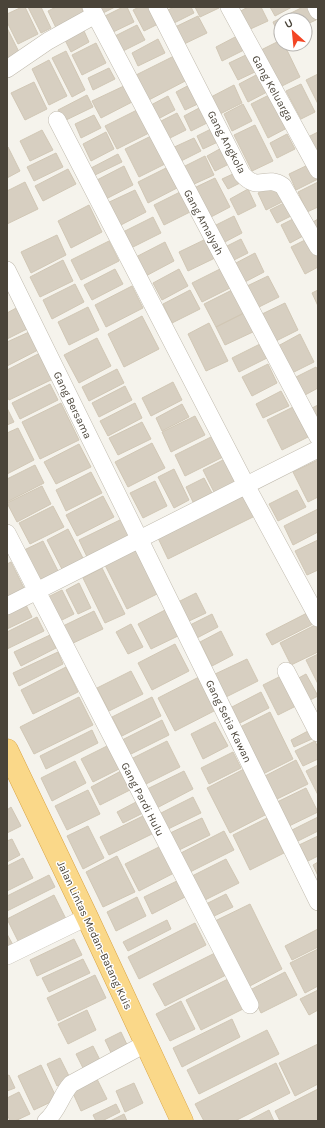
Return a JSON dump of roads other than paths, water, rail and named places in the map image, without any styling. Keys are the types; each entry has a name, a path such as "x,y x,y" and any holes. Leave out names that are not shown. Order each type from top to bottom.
{"highway":[{"name":"Jalan Lintas Medan–Batang Kuis","path":"7,750 88,917 177,1119"}],"street":[{"name":"Gang Angkola","path":"157,7 242,174 249,181 256,184 271,181 278,182 283,186 318,247"},
{"name":"Gang Keluarga","path":"229,7 318,170"},
{"path":"316,7 318,12"},
{"path":"7,69 93,11"},
{"name":"Gang Amalyah","path":"93,11 318,437"},
{"path":"57,120 246,485 318,618"},
{"name":"Gang Bersama","path":"7,270 140,540"},
{"path":"7,606 318,449"},
{"name":"Gang Pardi Hulu","path":"7,533 36,592 250,1005"},
{"name":"Gang Setia Kawan","path":"140,540 318,902"},
{"path":"286,671 318,733"},
{"path":"7,956 88,917"},
{"path":"46,1121 52,1117 64,1092 71,1084 145,1044"}]}
